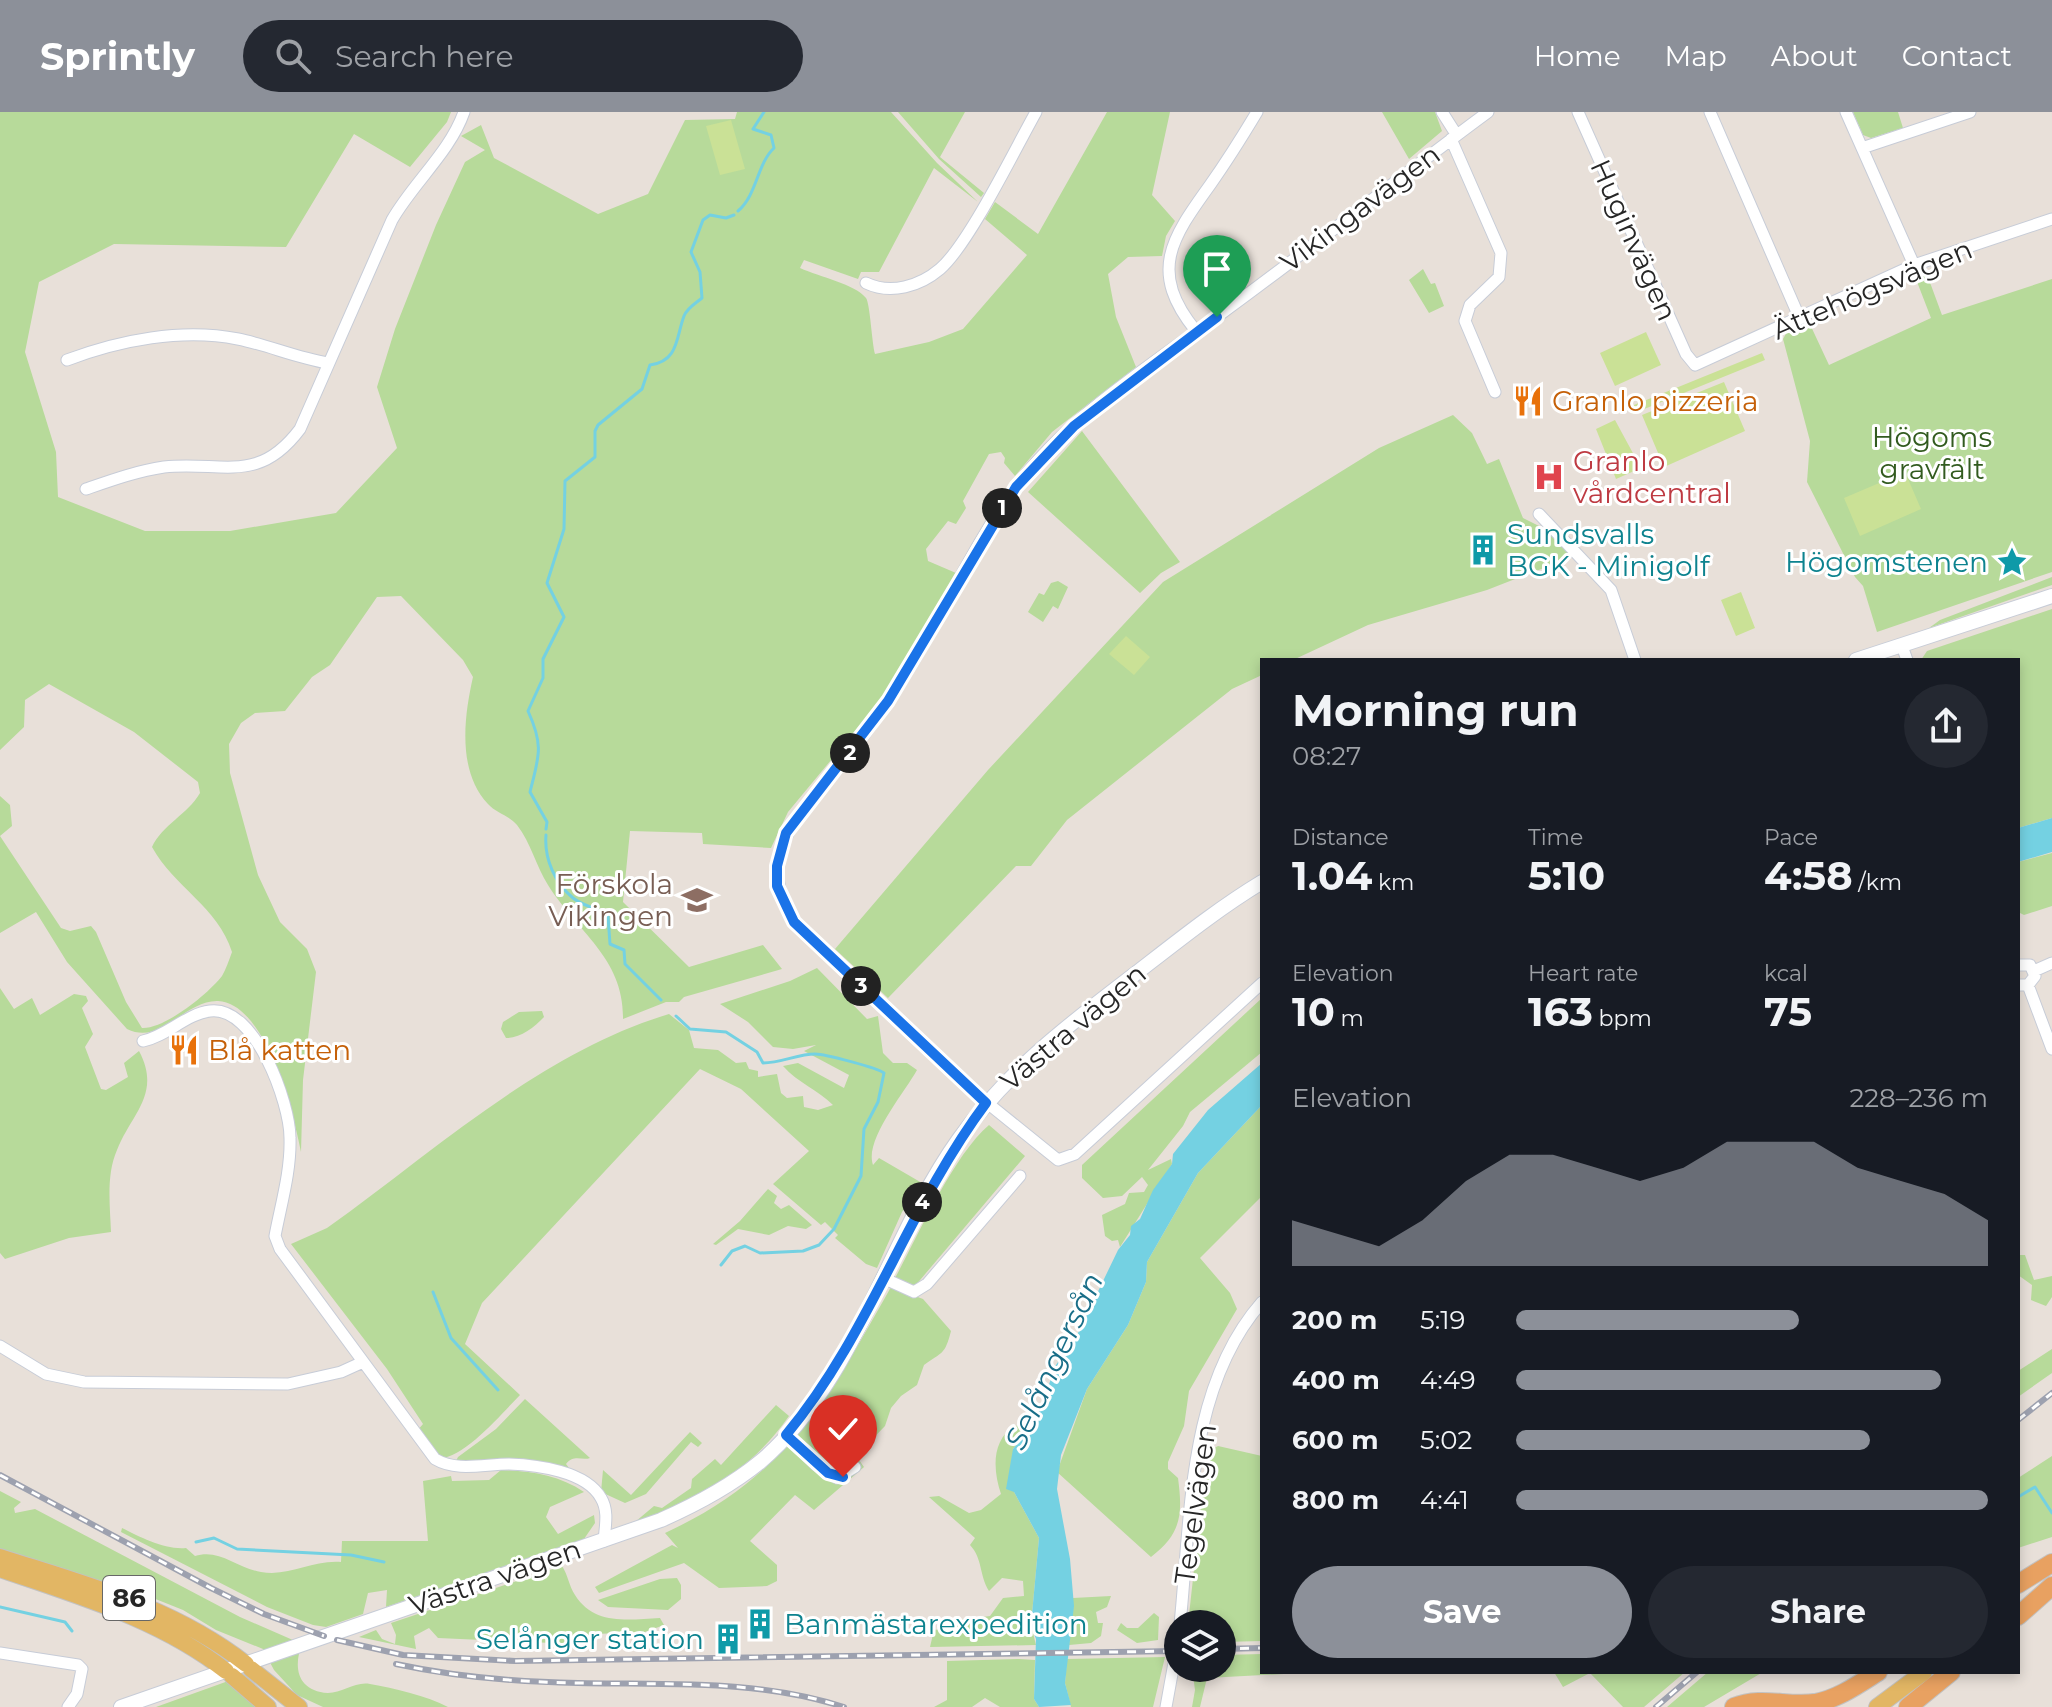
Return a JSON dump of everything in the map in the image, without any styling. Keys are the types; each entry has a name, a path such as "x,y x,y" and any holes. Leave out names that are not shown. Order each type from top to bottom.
{"highway":[{"path":"2020,1583 2052,1563"},
{"path":"2020,1614 2052,1586"},
{"path":"1734,1707 1769,1700 1815,1703 1846,1692 1875,1674"},
{"path":"1908,1707 1949,1674"}],"main road":[{"name":"86","path":"0,1557 172,1616 213,1638 299,1707"},
{"name":"86","path":"0,1569 180,1638 222,1674 268,1707"},
{"path":"2020,1602 2052,1578"},
{"path":"1877,1707 1921,1674"},
{"path":"1759,1707 1778,1702"}],"street":[{"path":"86,489 129,474 165,467 236,469 267,461 287,446 300,429 392,220 411,188 450,141 464,112"},
{"path":"866,283 881,289 910,286 943,267 1036,112"},
{"path":"1196,331 1173,297 1169,280 1170,249 1187,215 1257,112"},
{"path":"1442,112 1454,136"},
{"name":"Vikingavägen","path":"1260,985 1067,1160 1051,1157 986,1103 794,922 777,886 781,845 796,818 888,701 1016,487 1074,426 1488,112"},
{"name":"Huginvägen","path":"1578,112 1680,341 1695,365"},
{"path":"1710,112 1800,319"},
{"path":"1846,112 1914,265"},
{"path":"1862,148 1970,112"},
{"name":"Vikingavägen","path":"1454,136 1501,253 1499,277 1470,305 1465,321 1495,392"},
{"name":"Ättehögsvägen","path":"1695,365 1914,265 2052,219"},
{"path":"67,360 119,344 198,334 239,339 328,363"},
{"path":"1539,514 1611,590 1634,658"},
{"path":"1870,658 1905,653 2052,596"},
{"name":"Västra vägen","path":"222,1674 386,1614 604,1541 688,1508 759,1462 786,1435 826,1382 944,1163 986,1103 1059,1032 1260,883"},
{"path":"2034,971 2052,963"},
{"path":"2020,964 2026,964 2034,971 2034,979 2023,985 2052,1049"},
{"path":"0,1346 46,1374 84,1382 288,1384 341,1372 363,1362 277,1243 290,1133 275,1079 252,1034 231,1015 210,1011 143,1041"},
{"path":"883,1278 914,1292 927,1284 1020,1176"},
{"name":"Tegelvägen","path":"1182,1610 1201,1434 1228,1355 1260,1305"},
{"name":"Västra vägen","path":"363,1362 435,1459 457,1466 511,1464 542,1468 579,1479 600,1496 606,1515 604,1541"},
{"path":"786,1435 816,1465 837,1478 855,1467"},
{"path":"0,1653 78,1665 82,1669 81,1683 68,1707"},
{"path":"121,1707 222,1674"},
{"path":"1166,1707 1171,1682"}],"green space":[{"path":"0,112 451,112 447,122 410,167 354,134 286,247 114,244 39,282 25,352 56,452 58,497 145,531 230,531 336,513 397,448 377,387 395,329 436,225 465,162 485,150 461,136 481,125 494,158 598,214 648,194 685,120 735,119 737,112 891,112 978,202 934,168 879,272 861,272 858,279 804,260 800,268 846,285 866,298 875,354 929,342 963,329 1027,255 985,219 995,202 1038,234 1107,112 1170,112 1152,195 1175,221 1166,236 1162,256 1128,257 1108,274 1116,317 1136,367 1052,432 1015,476 1004,463 1001,452 989,454 963,501 966,508 956,524 948,521 926,549 928,561 956,573 880,701 788,812 771,848 703,844 702,833 630,831 623,902 689,967 763,945 782,969 684,997 679,1002 666,1002 623,1019 616,979 608,962 548,885 517,825 488,804 471,776 466,726 473,677 463,660 401,596 377,597 330,665 312,677 285,711 255,713 241,723 229,744 230,773 258,875 280,922 307,949 316,972 303,1080 301,1152 275,1063 250,1020 235,1007 218,1001 206,1003 151,1032 127,1029 67,962 36,912 0,933 0,836 61,928 70,931 91,926 96,932 126,1002 142,1028 162,1023 197,1001 222,976 232,952 217,922 172,874 152,847 162,832 200,793 198,782 134,732 49,684 25,700 24,727 0,750"},
{"path":"898,112 965,112 940,157 984,193 981,197 939,159"},
{"path":"1382,112 1435,112 1442,131 1409,159"},
{"path":"1853,112 1898,112 1903,128 1871,138 1863,135"},
{"path":"731,120 745,169 720,175 706,126"},
{"path":"1423,269 1431,284 1435,283 1444,306 1429,313 1409,280"},
{"name":"Högoms gravfält","path":"1925,269 1942,315 2052,279 2052,572 1877,632 1863,586 1855,577 1807,482 1810,441 1783,339 1788,330 1808,320 1829,365 1931,318 1914,274"},
{"path":"1646,332 1661,365 1615,386 1600,353"},
{"path":"1762,353 1765,360 1632,414 1629,407"},
{"path":"1724,382 1745,431 1664,467 1642,415"},
{"path":"1453,415 1472,433 1487,464 1499,459 1523,518 1549,531 1572,557 1487,590 1368,625 1297,658 1260,658 1260,676 1232,689 1067,820 1031,866 1016,866 888,998 835,949 988,770 1163,582 1379,448"},
{"path":"1615,420 1641,468 1616,479 1596,429"},
{"path":"1082,431 1180,562 1161,573 1140,593 1028,492"},
{"path":"1905,472 1921,509 1860,536 1844,498"},
{"path":"2052,577 2052,585 1929,628 1940,620"},
{"path":"1058,581 1068,587 1058,609 1053,606 1043,622 1028,612 1039,593 1044,595 1051,583"},
{"path":"1741,592 1755,628 1736,636 1721,600"},
{"path":"2052,609 2052,818 2020,827 2020,658 1922,658 1927,651"},
{"path":"1126,636 1150,657 1134,675 1109,654"},
{"path":"0,796 10,805 12,826 0,836"},
{"path":"2052,853 2052,906 2024,915 2020,913 2020,861"},
{"path":"817,968 867,1019 878,1016 883,1053 893,1063 907,1063 917,1070 887,1116 874,1143 873,1165 879,1158 922,1183 902,1212 877,1268 866,1264 835,1238 838,1235 825,1222 821,1225 773,1184 809,1151 741,1089 700,1069 482,1303 465,1344 520,1395 471,1443 460,1451 439,1458 417,1431 423,1424 387,1369 291,1244 327,1228 490,1107 533,1079 576,1053 622,1031 669,1014 689,1030 694,1048 718,1050 736,1063 746,1062 749,1069 758,1071 758,1077 777,1074 781,1093 787,1098 803,1096 804,1107 818,1110 833,1105 783,1066 798,1063 844,1088 849,1075 804,1051 816,1045 793,1049 773,1047 748,1022 720,1004 790,981"},
{"path":"0,988 14,1009 32,998 40,1015 74,994 86,996 88,1001 82,1008 93,1034 85,1047 101,1089 106,1090 128,1077 124,1063 139,1051 147,1080 142,1103 123,1137 111,1170 111,1232 69,1238 5,1259 0,1253"},
{"path":"1260,1000 1260,1054 1190,1112 1183,1126 1148,1170 1171,1159 1172,1164 1120,1247 1118,1240 1112,1241 1105,1236 1102,1215 1125,1204 1129,1193 1144,1192 1148,1185 1142,1177 1122,1196 1103,1198 1082,1178 1082,1165"},
{"path":"542,1011 544,1017 531,1028 506,1038 501,1029 503,1022 519,1012"},
{"path":"1260,1107 1260,1198 1200,1258 1230,1293 1237,1309 1189,1391 1184,1426 1168,1462 1168,1469 1178,1478 1178,1523 1169,1540 1151,1557 1057,1472 1087,1389 1128,1325 1146,1282 1147,1262 1198,1173"},
{"path":"989,1125 1025,1156 915,1286 894,1280 949,1177 975,1139"},
{"path":"768,1189 777,1196 774,1203 781,1209 789,1205 812,1225 806,1229 788,1226 769,1235 738,1229 716,1245 713,1244 740,1221"},
{"path":"2020,1255 2025,1255 2034,1280 2052,1276 2052,1297 2046,1306 2031,1300 2032,1285 2020,1276"},
{"path":"891,1287 923,1299 951,1331 947,1345 924,1365 917,1385 901,1396 891,1408 885,1426 856,1456 864,1467 814,1510 795,1495 750,1541 777,1565 777,1581 767,1586 719,1588 684,1563 599,1593 595,1587 672,1545 678,1548 665,1533 707,1511 742,1487 773,1460 824,1399"},
{"path":"2052,1349 2052,1373 2020,1396 2020,1370"},
{"path":"525,1399 590,1458 572,1459 566,1464 569,1468 455,1463 458,1457 496,1429"},
{"path":"776,1405 789,1416 758,1453 740,1468 701,1494 635,1522 654,1506 662,1508 691,1488 692,1479 715,1459 721,1465"},
{"path":"1015,1425 1027,1431 1013,1449 1014,1492 1039,1538 1031,1625 1036,1645 930,1647 934,1630 949,1628 953,1621 990,1616 1003,1598 1024,1596 1023,1581 1002,1578 989,1591 970,1545 975,1538 929,1497 939,1496 969,1513 981,1510 1001,1494 996,1475 996,1456 1002,1439"},
{"path":"690,1432 702,1443 698,1447 691,1442 646,1494 625,1503 601,1492 603,1470 631,1495"},
{"path":"1218,1446 1260,1456 1260,1641 1236,1642 1236,1610 1190,1610 1207,1452"},
{"path":"2052,1456 2052,1537 2020,1547 2020,1477"},
{"path":"501,1470 544,1475 584,1492 550,1507 546,1517 558,1534 594,1515 595,1523 584,1539 386,1607 387,1590 368,1593 363,1614 326,1627 267,1607 121,1532 122,1528 161,1545 186,1548 195,1556 220,1556 252,1570 282,1572 320,1563 341,1562 342,1541 428,1541 423,1481 451,1476 452,1481 489,1480"},
{"path":"0,1491 21,1502 14,1508 15,1513 35,1509 240,1617 302,1644 298,1669 304,1683 310,1688 328,1693 370,1684 410,1693 448,1707 323,1707 297,1695 274,1670 263,1649 216,1630 183,1610 138,1592 0,1551"},
{"path":"562,1566 575,1595 592,1612 612,1618 660,1618 664,1625 645,1632 595,1634 574,1644 438,1638 429,1628 414,1636 416,1649 359,1637 376,1630 382,1639 395,1644 396,1635 391,1623"},
{"path":"677,1578 681,1585 681,1599 668,1610 608,1607 598,1600 660,1579"},
{"path":"1111,1596 1107,1607 1096,1612 1098,1623 1103,1623 1101,1636 1091,1643 1069,1645 1073,1598"},
{"path":"1154,1613 1159,1617 1158,1640 1137,1643 1117,1630 1121,1623 1127,1628 1138,1628"},
{"path":"1260,1654 1260,1674 1283,1674 1236,1676 1236,1655"},
{"path":"1164,1657 1153,1707 1071,1707 1065,1683 1067,1659"},
{"path":"1035,1660 1034,1699 1039,1707 1000,1707 985,1698 972,1707 934,1707 947,1700 947,1661"},
{"path":"1555,1674 1588,1674 1563,1687"},
{"path":"1591,1674 1683,1674 1644,1707 1623,1707"},
{"path":"1706,1674 1760,1674 1704,1707 1667,1707"},
{"path":"231,1680 259,1707 156,1707"},
{"path":"1194,1682 1206,1682 1200,1707 1192,1707"}],"water":[{"path":"2052,818 2052,852 2020,861 2020,827"},
{"path":"1260,1065 1260,1107 1198,1173 1147,1262 1146,1282 1128,1325 1087,1389 1061,1455 1057,1489 1070,1559 1074,1606 1065,1683 1071,1705 1039,1707 1034,1699 1036,1639 1031,1625 1039,1538 1014,1492 1006,1489 1013,1449 1036,1420 1056,1365 1078,1333 1118,1250 1130,1235 1131,1226 1140,1219 1153,1190 1172,1164 1173,1154 1208,1110"}],"waterway":[{"path":"738,211 749,197 764,162 774,148 771,135 753,129 764,112"},
{"path":"546,829 547,822 530,792 538,743 528,711 543,678 543,659 564,617 547,583 564,529 565,481 595,457 595,431 598,425 642,389 650,365 659,363 671,353 685,313 702,298 700,272 691,252 703,220 710,215 726,218 734,215"},
{"path":"546,835 549,862 561,885 577,901 608,916 610,944 624,950 625,964 661,1000"},
{"path":"676,1016 690,1029 726,1032 757,1052 763,1063 815,1054 884,1073 878,1102 864,1129 861,1176 834,1229 819,1245 803,1251 760,1253 745,1246 732,1251 721,1265"},
{"path":"433,1292 451,1338 498,1390"},
{"path":"2020,1496 2035,1487 2052,1513"},
{"path":"196,1542 214,1538 237,1549 351,1555 384,1562"},
{"path":"0,1607 65,1622 72,1631"}],"railway":[{"path":"2020,1418 2052,1393"},
{"path":"0,1475 211,1588 264,1614 324,1636"},
{"path":"337,1640 403,1655 515,1661 1164,1651"},
{"path":"1236,1649 1260,1648"},
{"path":"396,1664 509,1680 745,1688 811,1698 844,1707"},
{"path":"1656,1707 1695,1674"}],"place":[{"name":"Granlo pizzeria","path":"1528,401"},
{"name":"Granlo vårdcentral","path":"1549,477"},
{"name":"Sundsvalls BGK - Minigolf","path":"1483,550"},
{"name":"Högomstenen","path":"2012,562"},
{"name":"Förskola Vikingen","path":"697,900"},
{"name":"Blå katten","path":"184,1050"},
{"name":"Banmästarexpedition","path":"760,1624"},
{"name":"Selånger station","path":"728,1639"}],"route":[{"path":"843,1477 837,1478 816,1465 786,1435 826,1382 932,1185 957,1142 986,1103 794,922 777,886 781,845 796,818 888,701 1016,487 1074,426 1217,317"}],"water label":[{"name":"Selångersån","path":"1054,1361"}]}
